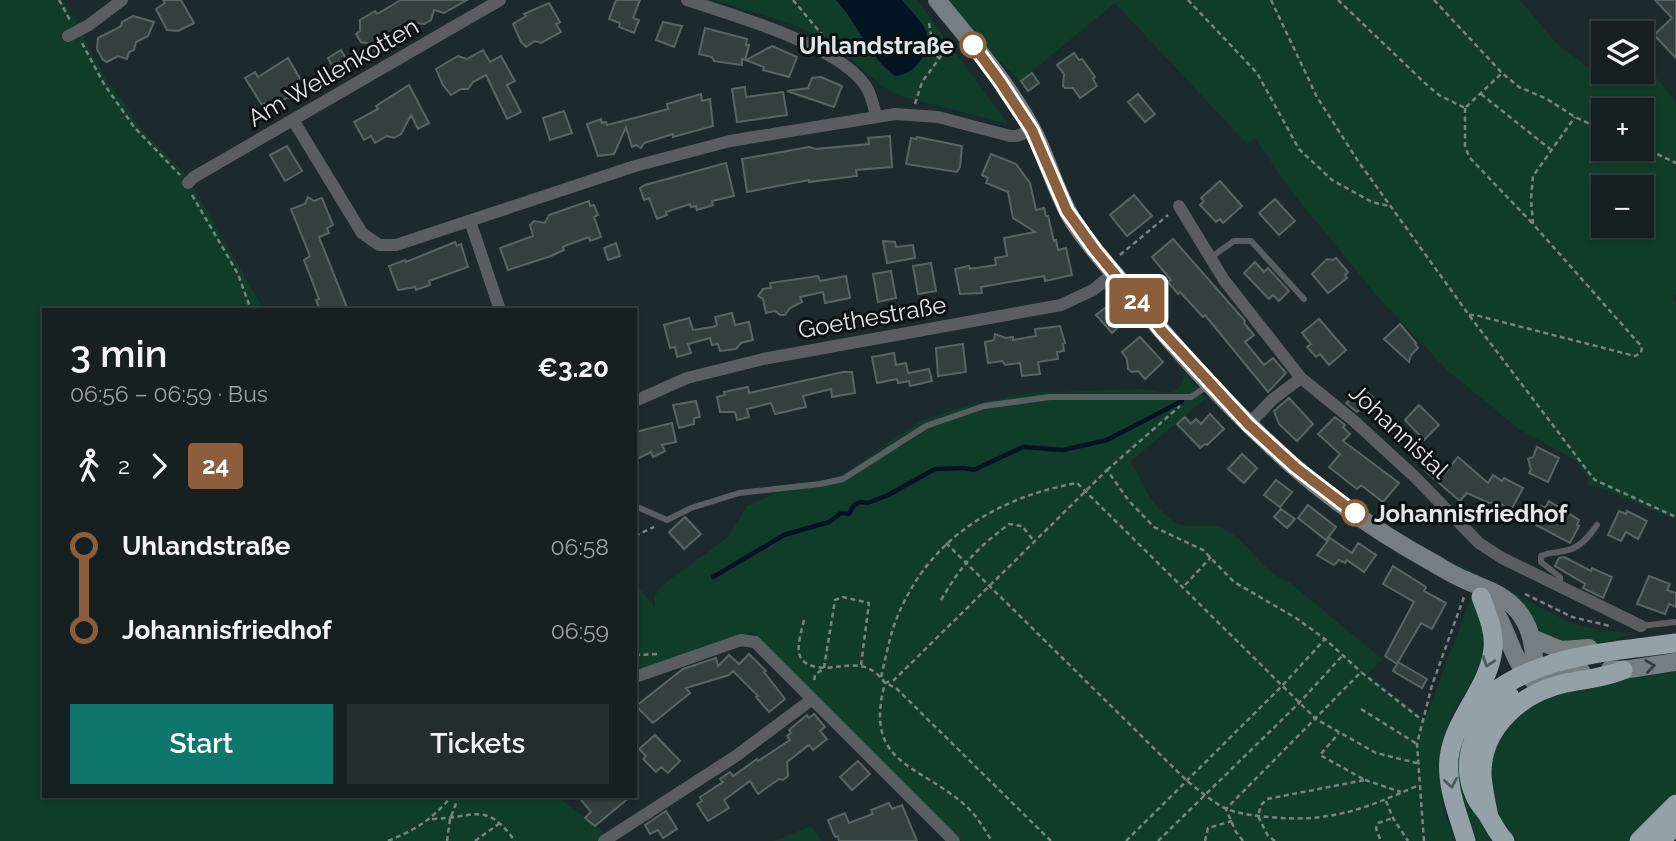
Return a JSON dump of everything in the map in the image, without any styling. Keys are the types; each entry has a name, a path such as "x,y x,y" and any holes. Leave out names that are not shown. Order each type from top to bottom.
{"highway":[{"path":"1466,841 1449,782 1451,744 1489,663 1493,648 1490,625 1481,597"},
{"path":"1459,725 1498,687 1531,673 1586,656 1676,643"},
{"path":"1489,817 1482,774 1484,760 1491,737 1506,716 1533,694 1564,683 1606,677 1623,670"},
{"path":"1505,841 1475,797 1468,776 1469,756 1474,738 1484,719 1531,673"},
{"path":"1639,841 1676,804"},
{"path":"1661,841 1676,824"}],"main road":[{"path":"937,0 999,80 1032,130 1067,211 1114,267 1161,330 1249,425 1295,467 1355,513 1428,560 1465,580 1486,587 1507,600 1519,613 1532,638 1531,673"},
{"path":"1465,580 1498,616 1531,673"},
{"path":"1532,638 1547,646 1569,650 1676,635"},
{"path":"1531,673 1606,668 1623,670 1676,662"}],"street":[{"path":"72,34 122,0"},
{"name":"Am Wellenkotten","path":"188,183 194,177 500,0"},
{"path":"687,0 790,36 828,55 868,89 876,116"},
{"path":"293,120 362,233 379,244 396,245 635,166 730,141 876,116 915,114 1017,136 1032,130"},
{"name":"Johannistal","path":"1179,206 1224,280 1301,378 1354,421 1415,477 1479,543 1502,558 1642,626"},
{"path":"470,221 499,308"},
{"name":"Goethestraße","path":"637,400 687,378 763,359 1061,305 1093,290 1114,267"},
{"path":"1249,425 1273,399 1301,378"},
{"path":"637,676 741,640 755,642 954,841"},
{"path":"604,841 736,756 811,700"}],"lane":[{"path":"1210,258 1234,241 1251,241 1304,299"},
{"path":"637,507 667,520 691,508 739,493 843,479 926,426 984,406 1050,397 1191,397 1210,384"},
{"path":"1560,587 1560,577 1541,562 1541,556 1573,549 1583,542 1597,525"},
{"path":"1642,626 1676,622"}],"path":[{"path":"59,0 72,34 134,127 188,183 194,202 238,274 250,308"},
{"path":"793,0 826,39 828,55"},
{"path":"1188,0 1257,73 1299,149 1332,180 1372,202 1389,206"},
{"path":"1270,0 1317,97 1389,206 1590,474 1595,480 1676,517"},
{"path":"1338,0 1427,86 1465,107"},
{"path":"1434,0 1502,74 1591,124"},
{"path":"929,23 933,48 938,58"},
{"path":"915,114 915,98 922,82 953,41"},
{"path":"1469,315 1475,314 1635,356 1641,353 1642,347 1533,224 1469,157 1465,146 1465,107 1502,74"},
{"path":"1480,94 1550,149"},
{"path":"1533,224 1533,176 1575,117"},
{"path":"1654,153 1676,163"},
{"path":"1114,267 1179,206"},
{"path":"885,683 894,680 1124,452 1191,397"},
{"path":"1107,470 1129,501 1154,527 1203,550 1234,582 1296,618 1325,639 1361,672 1422,720"},
{"path":"881,677 895,622 905,601 918,577 946,543 971,522 1001,506 1055,486 1077,483 1316,719 1376,753 1417,763"},
{"path":"637,535 667,520"},
{"path":"941,600 964,563 1009,524 1023,526 1034,541"},
{"path":"946,543 1187,781 1226,809 1295,820 1340,816 1386,801 1419,785"},
{"path":"1184,586 1211,557"},
{"path":"1416,841 1424,839 1417,744 1432,685 1464,598 1465,580"},
{"path":"1519,591 1586,622 1620,627 1642,626"},
{"path":"811,700 815,675 824,668 835,600 843,597 869,603 861,665"},
{"path":"804,620 799,655 802,662 808,667 861,665 874,670 885,683 896,688 1051,841"},
{"path":"1126,841 1282,686 1325,639"},
{"path":"1158,841 1299,703 1343,655"},
{"path":"1226,809 1361,672"},
{"path":"885,683 879,718 882,736 888,748 898,760 965,805 992,841"},
{"path":"1361,709 1417,744"},
{"path":"1339,733 1320,755 1365,780 1402,792"},
{"path":"1275,841 1268,835 1258,816 1261,805 1267,799 1365,780"},
{"path":"388,841 432,819 450,798"},
{"path":"447,841 450,819 457,798"},
{"path":"1386,801 1408,841"},
{"path":"1226,809 1243,841"},
{"path":"432,819 450,819 481,813 500,823 515,841"},
{"path":"1372,841 1380,840 1376,828 1378,823 1393,818"},
{"path":"1205,841 1208,828 1232,821"},
{"path":"475,841 500,823"}],"green space":[{"path":"0,0 64,0 107,81 137,124 187,176 263,308 42,308 42,798 560,798 603,832 607,841 0,841"},
{"path":"712,0 917,0 1008,124 897,95 819,37 792,24"},
{"path":"947,0 1520,0 1557,44 1588,67 1591,64 1591,84 1654,84 1654,75 1676,103 1676,294 1672,299 1676,302 1676,520 1594,485 1587,485 1589,480 1578,462 1519,429 1447,370 1378,297 1289,188 1255,138 1247,144 1115,3 1020,81 972,32"},
{"path":"1181,370 1206,398 1130,462 1155,504 1180,525 1210,526 1232,533 1279,578 1289,582 1382,659 1367,674 1425,719 1471,598 1481,620 1483,655 1444,737 1439,776 1446,815 1455,841 962,841 752,632 637,672 637,585 655,607 655,596 661,586 728,537 747,506 774,494 775,485 819,481 842,475 922,420 966,406 1029,393 1139,389 1167,393 1175,391 1181,385"},
{"path":"1457,564 1571,623 1604,631 1638,633 1609,641 1576,645 1547,640 1529,616 1456,567"},
{"path":"1676,672 1676,794 1644,829 1629,841 1518,841 1504,827 1493,808 1488,788 1493,743 1533,699 1592,683"},
{"path":"1476,712 1475,808 1494,841 1477,841 1458,784 1460,748"},
{"path":"811,826 822,841 774,841"}],"water":[{"path":"836,0 902,0 926,31 926,47 920,61 909,72 895,76 871,50"}],"building":[{"path":"163,0 181,0 194,23 178,31 167,30 156,9 165,3"},
{"path":"401,0 467,0 444,13 434,10 431,20 424,24 417,23 387,40 385,48 376,53 370,44 361,42 356,34 360,31 360,20"},
{"path":"616,0 640,0 633,18 639,20 634,33 609,19"},
{"path":"1655,0 1676,0 1676,58 1654,35 1672,18"},
{"path":"549,3 560,22 556,24 561,32 541,43 535,41 526,47 513,24 526,16 524,14"},
{"path":"133,16 154,22 148,36 136,42 127,59 118,56 107,62 103,60 97,49 98,38"},
{"path":"663,22 682,26 674,47 656,40"},
{"path":"705,28 747,39 746,45 749,45 742,65 714,61 712,57 699,54"},
{"path":"772,46 797,57 789,77 763,70 764,67 746,60"},
{"path":"341,50 351,67 337,75 328,58"},
{"path":"483,50 490,62 501,56 515,81 507,85 521,112 507,119 486,75 473,82 468,89 461,89 451,95 436,69 458,56 467,59"},
{"path":"1074,53 1095,77 1093,79 1097,86 1080,98 1073,88 1063,86 1064,74 1057,65"},
{"path":"288,58 302,82 291,87 290,96 268,109 265,103 262,105 245,78 255,72 258,77"},
{"path":"1032,73 1039,83 1028,91 1021,81"},
{"path":"821,77 842,86 834,107 787,91 808,88 812,78"},
{"path":"409,85 429,123 418,129 411,115 401,134 394,138 387,136 375,143 371,136 364,140 354,122 378,109 376,106"},
{"path":"745,87 746,97 783,92 787,115 737,122 732,89"},
{"path":"701,94 702,101 710,99 713,126 673,137 673,134 644,143 641,148 636,145 632,147 626,127 614,154 598,156 587,124 601,119 602,123 606,122 607,125 646,115 668,109 667,104"},
{"path":"1138,94 1155,114 1145,122 1128,102"},
{"path":"564,111 572,133 550,140 543,118"},
{"path":"890,136 892,167 856,170 857,176 809,180 747,192 742,159 809,147 816,149 869,144 868,138"},
{"path":"911,138 962,146 957,172 906,164"},
{"path":"287,146 302,171 285,181 270,155"},
{"path":"991,154 1016,164 1030,183 1036,210 1044,208 1058,250 1066,248 1072,275 1045,281 1044,276 981,287 982,293 960,294 955,269 996,265 995,258 1007,256 1004,238 1035,232 1013,218 1008,192 986,183 988,178 982,175"},
{"path":"726,163 734,196 712,201 713,205 697,210 696,206 691,207 690,204 666,212 667,215 657,219 649,198 644,200 640,188 645,185"},
{"path":"1220,181 1242,206 1223,223 1220,219 1216,222 1200,205 1204,201 1201,198"},
{"path":"1134,195 1152,216 1127,236 1110,215"},
{"path":"308,197 314,201 322,198 333,225 327,228 329,233 319,237 347,308 319,308 316,300 319,299 304,260 310,256 291,209 305,204"},
{"path":"1275,199 1295,221 1279,235 1259,213"},
{"path":"589,201 598,215 594,217 601,237 590,241 589,237 563,247 564,250 551,256 508,270 500,248 533,236 530,225 534,221 545,223 549,215"},
{"path":"1173,239 1245,321 1254,335 1245,342 1264,365 1273,358 1286,373 1268,392 1205,315 1203,317 1180,292 1178,294 1168,282 1171,280 1152,257"},
{"path":"883,241 895,242 896,247 913,245 915,258 887,263"},
{"path":"455,242 457,246 461,244 468,267 429,281 430,285 416,290 415,287 398,290 389,266"},
{"path":"616,243 620,256 608,260 604,248"},
{"path":"1336,258 1348,272 1345,275 1347,278 1328,293 1312,274 1327,259"},
{"path":"1255,262 1264,272 1268,268 1289,291 1279,301 1273,295 1269,299 1244,273"},
{"path":"931,263 936,291 918,294 913,266"},
{"path":"891,271 896,298 878,302 873,274"},
{"path":"818,276 820,281 846,276 850,298 825,303 823,292 800,297 802,302 790,308 785,315 775,311 766,313 763,299 758,296 763,289 771,288 770,283"},
{"path":"1110,304 1125,321 1112,333 1096,315"},
{"path":"732,313 735,325 749,322 753,340 741,343 736,349 720,351 718,344 712,345 710,338 688,344 691,353 677,357 675,347 670,348 664,325 689,318 693,330 713,327 717,325 715,317"},
{"path":"1319,319 1346,350 1329,365 1320,354 1316,357 1307,347 1311,344 1302,333"},
{"path":"1400,324 1418,348 1411,355 1409,362 1384,339"},
{"path":"1060,326 1065,343 1064,351 1057,352 1058,359 1038,362 1040,374 1022,376 1020,363 988,363 985,342 994,340 995,334 1006,338 1013,337 1013,340 1036,336 1035,329"},
{"path":"1140,337 1163,362 1145,379 1138,371 1132,372 1128,369 1127,359 1122,352"},
{"path":"963,344 966,372 938,376 936,348"},
{"path":"894,353 896,365 906,363 908,373 929,369 932,381 910,386 909,381 898,383 897,379 877,383 872,357"},
{"path":"852,372 855,393 832,397 831,389 803,396 806,407 775,414 771,403 747,409 749,417 737,420 735,412 720,412 717,397 725,395 724,392 748,387 749,393"},
{"path":"1363,389 1373,397 1357,412 1346,403"},
{"path":"1289,398 1313,424 1297,441 1279,424 1274,411"},
{"path":"696,401 700,417 694,418 694,424 679,428 673,405"},
{"path":"1419,405 1439,425 1424,440 1405,420"},
{"path":"1210,414 1224,429 1200,448 1177,424 1185,417 1191,424 1196,419 1201,424"},
{"path":"1335,417 1345,425 1343,427 1350,434 1343,441 1399,483 1383,502 1361,485 1357,489 1329,467 1340,454 1318,434"},
{"path":"672,423 676,442 662,445 665,451 653,457 651,452 637,459 637,432"},
{"path":"1537,447 1559,458 1548,482 1529,473 1531,469 1528,459 1533,457"},
{"path":"1242,454 1257,468 1244,483 1228,469"},
{"path":"1458,457 1488,483 1493,475 1523,488 1511,510 1497,502 1489,503 1467,493 1460,501 1425,471 1434,460 1447,471"},
{"path":"1276,480 1292,492 1280,507 1264,495"},
{"path":"1549,501 1579,520 1579,526 1570,543 1536,525 1538,520 1535,518 1541,506 1545,508"},
{"path":"1308,505 1336,527 1326,540 1298,518"},
{"path":"1428,508 1436,514 1437,521 1432,524 1418,524"},
{"path":"1281,509 1295,519 1287,528 1274,517"},
{"path":"1619,511 1626,514 1627,511 1647,521 1638,539 1626,532 1621,541 1608,535"},
{"path":"685,517 701,534 684,549 669,532"},
{"path":"1330,538 1352,553 1358,543 1376,555 1364,572 1347,560 1345,563 1339,560 1334,565 1317,555"},
{"path":"1564,557 1591,571 1592,568 1612,577 1603,598 1583,588 1585,584 1555,566 1559,558"},
{"path":"1393,566 1426,587 1424,591 1446,603 1432,629 1421,623 1398,662 1427,679 1422,688 1393,671 1397,664 1385,656 1414,602 1383,584"},
{"path":"1649,576 1670,584 1667,590 1676,593 1676,607 1669,604 1665,614 1637,604"},
{"path":"749,654 766,671 764,672 785,699 769,712 756,697 758,696 733,671 729,675 686,688 690,693 653,723 637,707 683,669 716,658 718,666 729,655 739,664"},
{"path":"814,714 825,727 820,731 827,739 813,750 809,745 787,762 788,776 758,794 750,781 724,800 729,808 708,821 697,804 702,801 700,797 723,782 720,779 730,772 733,776 790,740 787,736 791,733 789,730 807,715 809,718"},
{"path":"655,735 680,761 668,773 661,767 656,772 643,759 646,756 639,749"},
{"path":"858,761 870,774 852,790 840,777"},
{"path":"580,798 629,798 595,826 585,818 591,812"},
{"path":"889,803 892,809 902,805 917,841 839,841 838,836 835,837 828,820 845,813 849,823 873,814 871,810"},
{"path":"666,811 677,829 663,838 658,830 650,834 645,825"}],"waterway":[{"path":"713,577 784,535 829,522 841,513 849,514 854,505 888,495 935,469 974,470 1023,447 1063,450 1107,440 1182,401"}],"bus line":[{"name":"24","path":"973,45 1032,130 1067,211 1095,250 1161,330 1249,425 1295,467 1355,513"}],"place":[{"name":"Uhlandstraße","path":"973,45"},
{"name":"Johannisfriedhof","path":"1355,513"}]}
